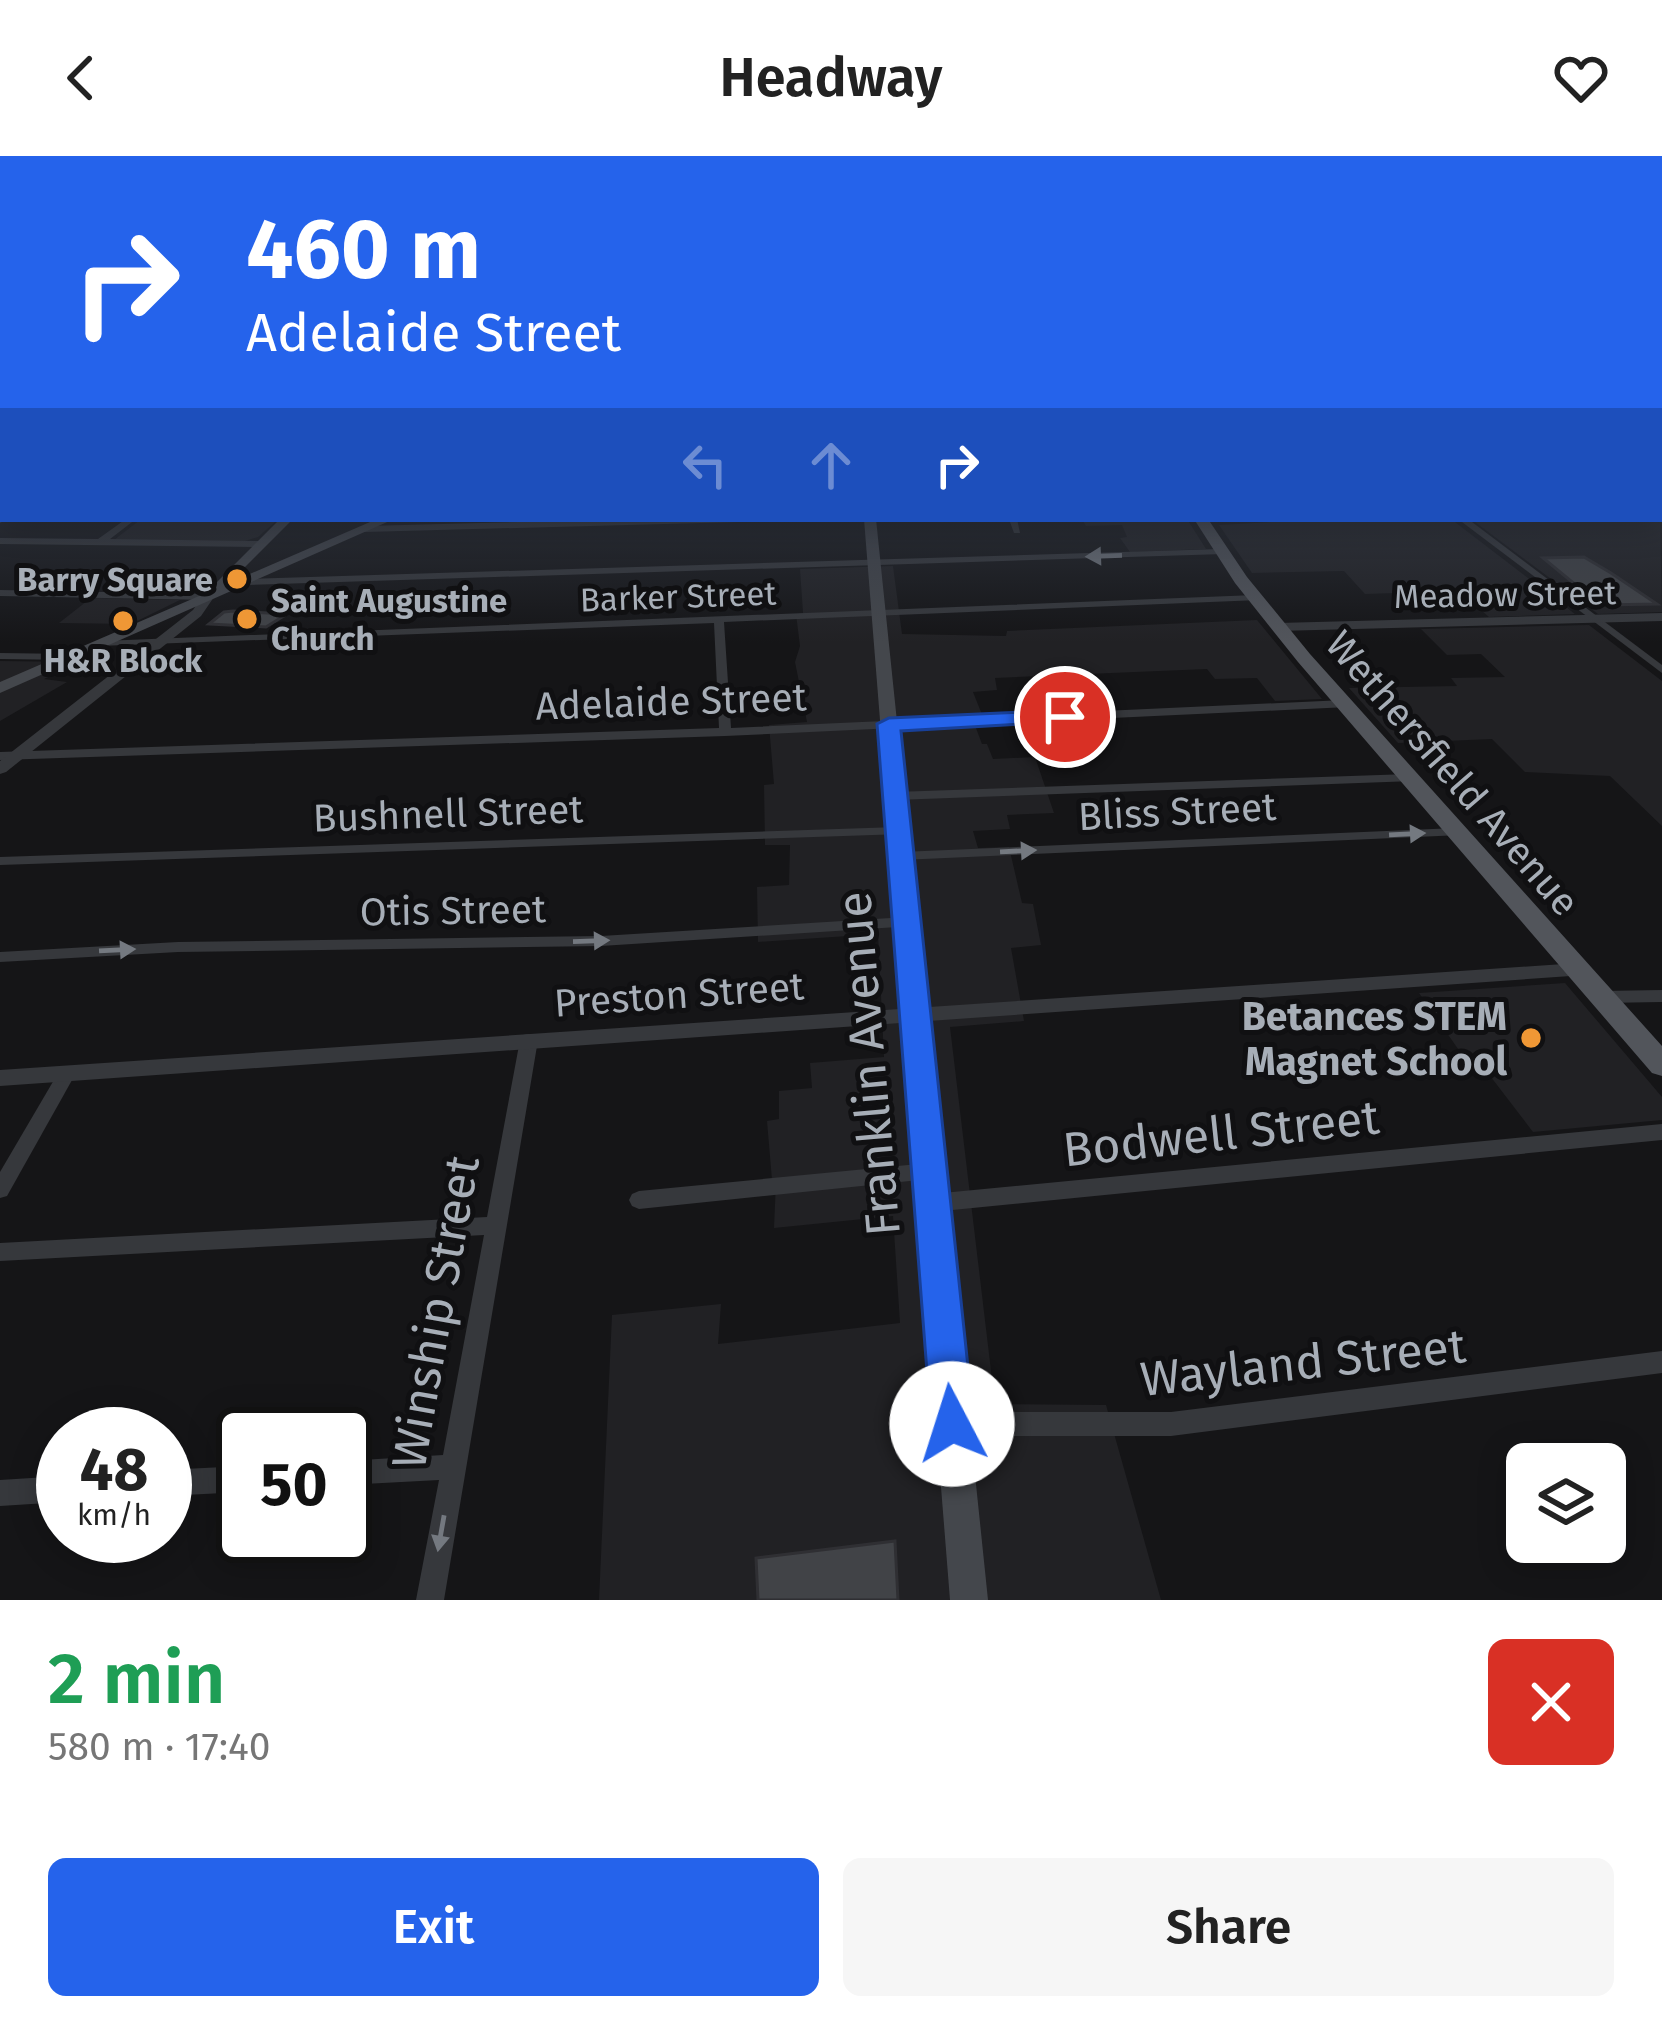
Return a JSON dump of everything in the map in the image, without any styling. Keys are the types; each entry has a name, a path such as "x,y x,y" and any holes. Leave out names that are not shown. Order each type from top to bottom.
{"main road":[{"path":"0,688 202,597 236,576 284,522"},
{"path":"236,576 268,572 381,522"},
{"name":"Franklin Avenue","path":"870,522 969,1600"},
{"name":"Wethersfield Avenue","path":"1203,522 1278,627 1662,1065"}],"street":[{"path":"100,542 128,522"},
{"path":"364,530 636,522"},
{"path":"1014,522 1018,531"},
{"path":"1466,522 1662,670"},
{"path":"0,541 260,544"},
{"path":"236,576 1221,552"},
{"path":"0,593 202,597 197,614 4,761"},
{"name":"Barker Street","path":"102,644 1255,598"},
{"name":"Meadow Street","path":"1278,627 1662,617"},
{"path":"719,621 725,732"},
{"path":"0,656 70,657"},
{"name":"Adelaide Street","path":"4,761 1344,704"},
{"path":"895,796 1408,778"},
{"name":"Bushnell Street","path":"0,861 898,831"},
{"name":"Bliss Street","path":"901,856 1456,832"},
{"name":"Otis Street","path":"0,957 178,947 601,941 907,922"},
{"name":"Preston Street","path":"0,1078 1578,970"},
{"path":"1602,997 1662,996"},
{"name":"Winship Street","path":"430,1600 529,1040"},
{"path":"0,1190 67,1073"},
{"name":"Bodwell Street","path":"639,1200 931,1187 1662,1132"},
{"path":"0,1252 496,1225"},
{"name":"Wayland Street","path":"952,1424 1171,1424 1662,1362"},
{"path":"372,1472 453,1467"},
{"path":"0,1493 36,1491"}],"shaded area":[{"path":"137,522 275,522 245,541 114,540"},
{"path":"1084,522 1189,522 1206,549 1130,552 1120,538 1127,537 1122,525 1086,526"},
{"path":"1455,522 1575,614 1489,617 1459,591 1365,594 1344,571 1252,573 1219,525"},
{"path":"1475,522 1660,522 1662,612 1598,614"},
{"path":"893,566 902,634 1006,636 1007,631 1257,620 1322,699 1275,701 1257,678 1215,679 1207,669 995,678 997,690 973,692 987,727 976,728 982,744 987,744 993,759 1035,757 1054,813 1007,815 1010,829 973,831 978,848 1009,847 1022,903 1033,904 1041,945 1011,948 1024,1021 950,1027 995,1404 1106,1405 1161,1600 599,1600 612,1315 721,1304 718,1344 900,1323 893,1216 774,1228 776,1181 772,1180 767,1121 779,1119 779,1091 812,1088 810,1063 884,1057 878,934 758,942 757,887 789,885 790,845 765,845 764,785 774,784 769,725 807,722 795,662 800,646 796,614 803,613 800,569"},
{"path":"91,598 180,600 131,624 59,623"},
{"path":"1589,625 1662,681 1662,826 1610,776 1525,772 1492,739 1398,743 1349,688 1457,686 1451,678 1505,677 1481,654 1447,655 1421,629"},
{"path":"0,661 80,662 44,679 67,682 0,721"},
{"name":"Betances STEM Magnet School","path":"1565,983 1662,1097 1662,1120 1533,1132 1484,1068 1472,1069 1419,993"}],"building":[{"path":"1584,557 1657,604 1600,605 1543,558"},
{"name":"Saint Augustine Church","path":"224,612 287,614 266,627 209,624"},
{"path":"895,1541 898,1600 758,1600 756,1558"}],"place":[{"name":"Barry Square","path":"237,579"},
{"name":"Saint Augustine Church","path":"247,619"},
{"name":"H&R Block","path":"123,621"},
{"name":"Betances STEM Magnet School","path":"1531,1038"}],"route":[{"path":"952,1424 889,724 1065,717"}]}
